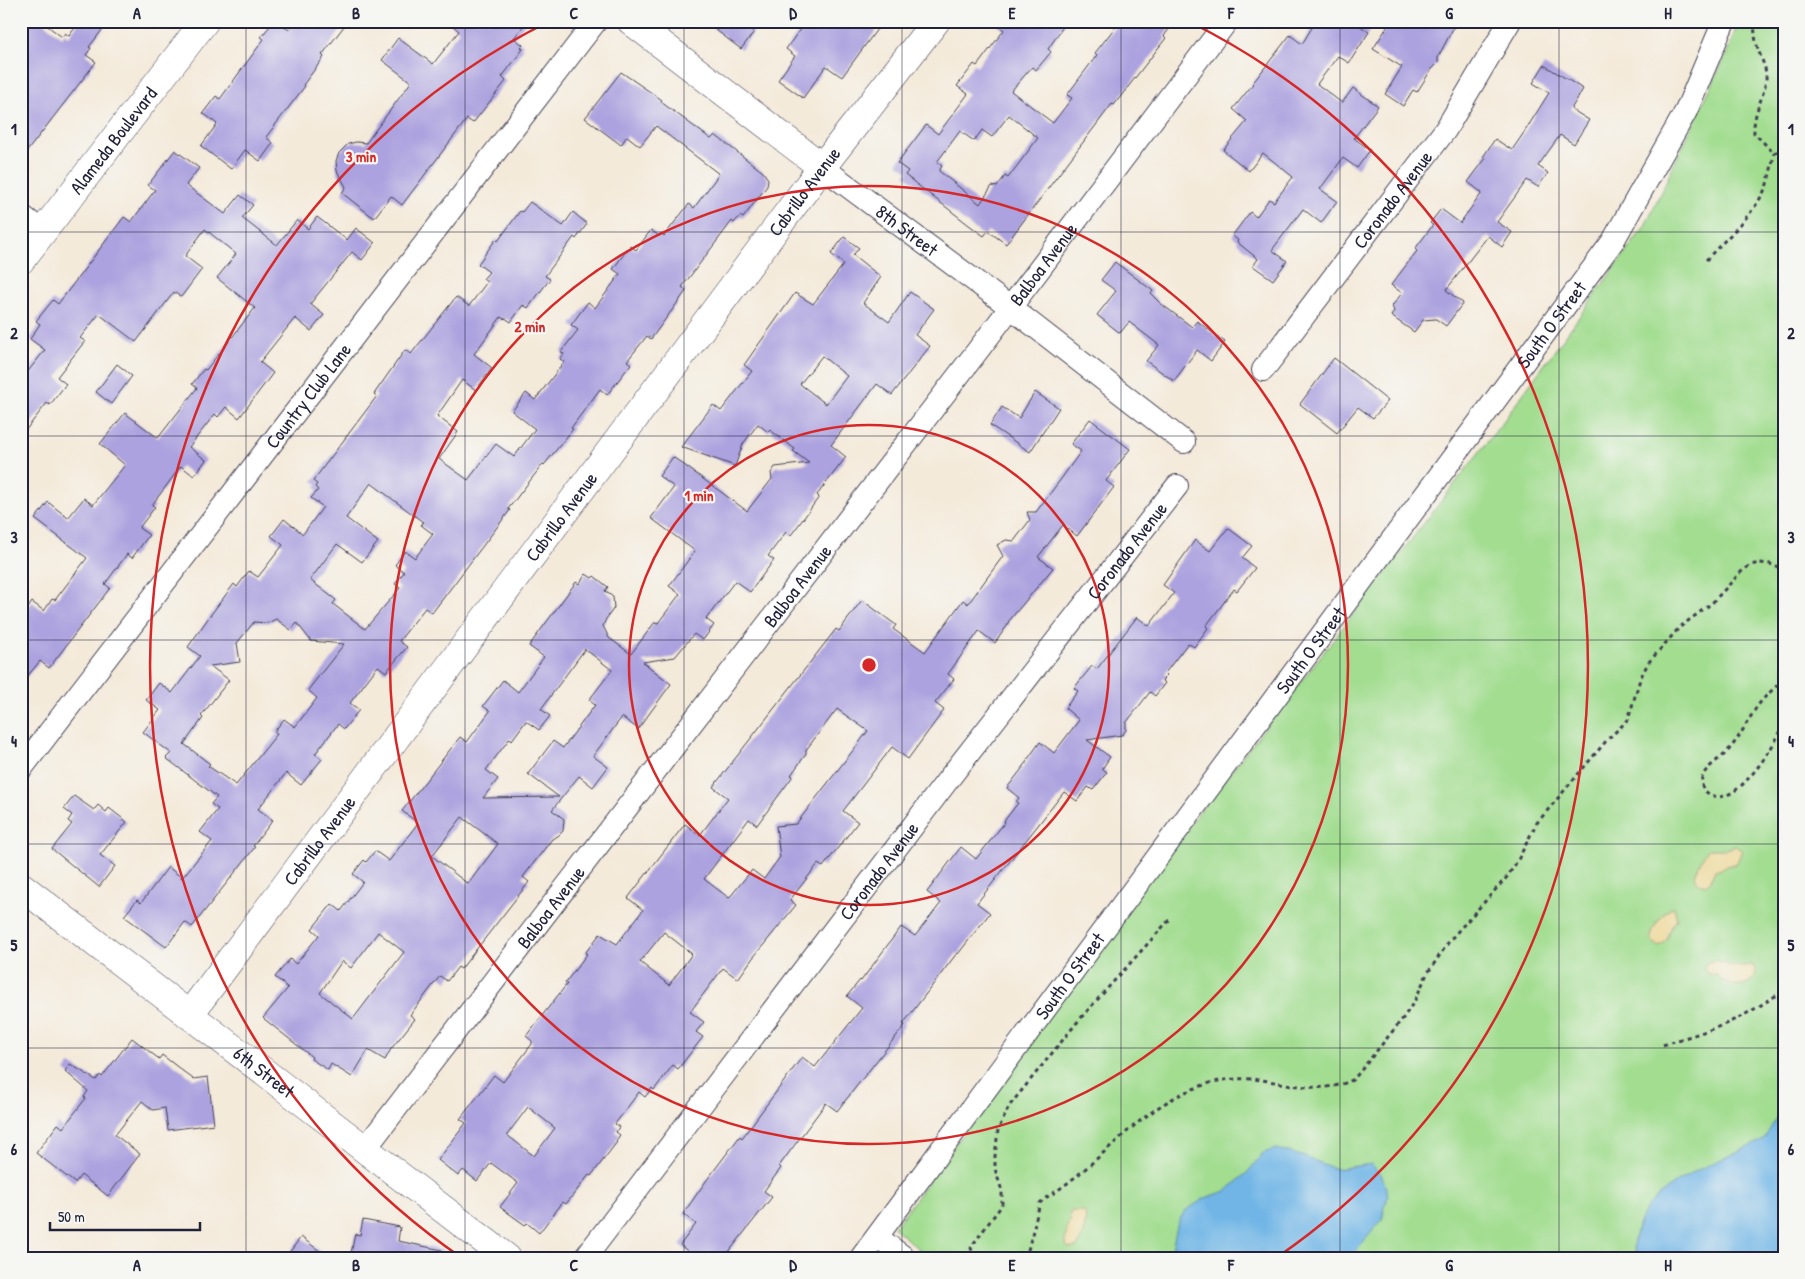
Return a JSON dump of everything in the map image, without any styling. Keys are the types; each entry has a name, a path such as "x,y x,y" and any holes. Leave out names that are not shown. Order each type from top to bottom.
{"street":[{"name":"Alameda Boulevard","path":"21,260 205,21"},
{"name":"Country Club Lane","path":"21,769 596,21"},
{"name":"8th Street","path":"630,21 1010,307 1184,442"},
{"name":"Cabrillo Avenue","path":"190,1015 822,167 936,21"},
{"name":"Balboa Avenue","path":"365,1149 1227,21"},
{"name":"Coronado Avenue","path":"1263,370 1446,129 1510,21"},
{"name":"South O Street","path":"861,1258 1613,241 1686,111 1724,21"},
{"path":"21,215 43,232"},
{"name":"Coronado Avenue","path":"584,1258 941,789 1177,486"},
{"name":"6th Street","path":"21,886 507,1258"},
{"path":"877,1237 905,1258"}],"path":[{"path":"1756,21 1754,33 1764,64 1766,78 1755,115 1754,134 1774,153"},
{"path":"1774,153 1784,149"},
{"path":"1706,260 1755,205 1765,188 1774,153"},
{"path":"1026,1258 1038,1209 1044,1198 1075,1178 1119,1138 1154,1110 1172,1100 1202,1085 1236,1079 1260,1079 1319,1088 1331,1088 1354,1079 1404,1017 1415,1000 1427,974 1450,940 1507,877 1536,824 1607,740 1628,720 1640,679 1648,663 1680,627 1712,603 1750,565 1760,562 1784,570"},
{"path":"1784,680 1760,703 1731,748 1705,772 1701,785 1705,791 1714,797 1720,798 1736,790 1750,778 1784,725"},
{"path":"975,1258 971,1248 1002,1205 1002,1191 995,1169 995,1156 998,1130 1010,1105 1079,1020 1170,919"},
{"path":"1662,1045 1714,1029 1764,1004 1784,990"}],"green space":[{"path":"1739,21 1784,21 1784,1258 929,1258 894,1228 1187,828 1502,423 1645,226 1727,53"}],"sand":[{"path":"1736,846 1742,850 1737,863 1715,870 1711,880 1706,885 1698,883 1695,876 1708,849 1726,849"},
{"path":"1674,907 1677,919 1672,925 1665,942 1658,946 1653,942 1652,932 1662,916 1670,908"},
{"path":"1715,960 1735,966 1751,965 1755,968 1756,976 1742,985 1725,982 1717,975 1706,971 1704,967 1706,963"},
{"path":"1071,1211 1084,1211 1086,1219 1083,1233 1078,1246 1075,1248 1068,1248 1065,1242 1067,1225 1071,1222 1069,1218"}],"water":[{"path":"1784,1104 1784,1258 1637,1258 1634,1240 1637,1228 1653,1201 1678,1181 1762,1140"},
{"path":"1277,1149 1336,1169 1371,1164 1382,1175 1388,1195 1382,1220 1353,1254 1348,1258 1170,1258 1178,1222 1185,1211 1205,1198 1226,1191 1248,1172 1263,1153"}],"building":[{"path":"21,21 41,21 62,37 65,33 69,36 80,21 109,21 89,47 91,48 86,55 96,62 21,159"},
{"path":"274,21 278,21 289,30 296,21 348,21 322,55 324,57 303,85 305,86 266,137 273,143 260,161 245,150 231,169 201,146 217,124 203,113 216,96 220,99 264,39 261,37"},
{"path":"447,21 527,21 514,38 523,45 521,47 523,49 502,77 506,81 473,123 467,119 402,205 391,196 374,218 342,193 346,187 337,171 336,161 339,153 348,144 356,142 366,143 411,82 382,60 398,38 433,64 459,31"},
{"path":"704,21 740,21 754,32 741,49"},
{"path":"806,21 883,21 842,77 826,66 803,98 778,80 795,56 786,49"},
{"path":"992,21 1067,21 1048,49 1051,52 1036,70 1032,67 1011,91 1053,123 1072,98 1067,95 1097,55 1095,53 1120,21 1175,21 1164,36 1166,38 1114,105 1112,104 1006,244 988,231 984,236 969,225 905,175 908,171 897,163 926,125 938,134 968,94 957,86 974,64 977,66 1004,30","holes":["1009,115 1038,138 1008,178 1005,176 997,187 992,186 980,204 939,171 942,166 937,162 960,131 974,141 982,130 992,137"]},
{"path":"1316,21 1353,21 1369,32 1349,63 1338,56 1317,84 1342,103 1353,88 1378,106 1354,138 1370,150 1357,168 1343,158 1320,189 1337,201 1321,223 1303,209 1272,250 1287,261 1273,280 1253,266 1258,259 1232,236 1250,212 1256,217 1269,199 1274,202 1293,177 1263,153 1249,171 1223,150 1247,121 1233,109 1290,35 1302,44"},
{"path":"1391,21 1457,21 1438,57 1438,63 1431,70 1417,92 1413,90 1403,106 1385,94 1402,67 1373,49"},
{"path":"1544,65 1583,89 1571,109 1589,120 1574,144 1560,135 1538,166 1548,173 1538,187 1527,180 1497,222 1512,232 1502,247 1488,236 1446,290 1463,303 1446,326 1436,319 1423,320 1414,332 1391,316 1394,311 1392,306 1402,293 1391,285 1417,251 1415,249 1433,225 1430,223 1441,209 1460,223 1482,193 1468,182 1486,158 1483,157 1495,139 1512,150 1549,93 1533,83"},
{"path":"621,72 662,100 661,102 711,139 715,135 763,172 768,179 767,186 743,218 740,216 734,223 732,221 682,287 686,291 651,339 647,336 627,361 631,364 607,395 600,389 571,428 573,429 508,509 510,510 432,613 425,608 399,641 407,647 386,672 378,666 350,703 359,710 344,729 338,724 315,754 322,759 301,785 286,773 258,809 273,820 253,846 255,847 192,927 185,922 166,947 124,916 137,900 141,903 168,867 182,878 212,841 200,832 218,809 211,804 217,797 166,758 171,753 143,732 160,710 146,700 159,683 172,693 200,656 188,647 209,617 234,584 237,587 249,571 258,577 283,545 271,536 284,519 303,534 323,507 311,498 318,490 315,487 317,484 313,481 377,396 374,394 405,350 411,354 456,297 469,306 487,282 483,279 489,272 478,264 520,211 522,212 530,202 563,226 573,212 587,224 576,239 574,237 545,276 550,279 528,308 523,305 511,322 501,317 474,354 492,368 476,390 462,380 437,416 458,432 439,459 468,480 496,444 514,457 535,429 512,411 526,393 535,400 564,362 560,359 564,354 561,352 578,330 571,325 588,302 595,308 620,274 613,269 630,246 636,250 651,230 659,236 661,233 664,236 689,204 694,208 719,174 656,126 640,146 627,136 621,145 585,118","holes":["371,483 423,522 421,525 433,534 415,558 405,551 395,565 404,572 395,584 400,588 365,629 333,604 336,600 310,580 337,544 362,562 378,542 346,518","276,619 291,630 297,623 311,641 344,644 308,690 317,698 295,727 284,719 274,732 277,734 236,785 208,766 210,764 184,744 203,718 201,716 229,680 210,666 240,662 237,643 254,622 268,623"]},
{"path":"175,150 199,168 186,185 225,214 240,195 253,205 242,218 277,245 297,220 308,229 317,217 347,240 356,228 375,243 362,260 352,252 310,304 324,315 311,331 295,318 260,362 273,373 239,418 226,407 218,417 215,414 189,447 206,460 194,476 181,466 152,505 155,507 139,528 149,535 132,558 127,554 105,584 110,588 49,668 40,661 21,684 21,618 32,602 44,611 52,599 55,600 87,558 35,519 48,502 68,518 84,498 93,505 125,465 100,444 125,413 158,438 197,388 192,384 204,369 206,370 255,308 217,278 236,254 205,229 185,256 202,269 181,297 174,292 136,342 99,314 80,338 85,341 57,377 66,384 50,405 47,403 21,436 21,380 45,350 30,339 40,324 36,321 53,300 58,304 124,217 131,222 155,190 148,185"},
{"path":"844,237 859,248 853,255 881,277 863,303 889,322 910,292 934,309 915,335 930,346 892,395 877,384 831,445 846,457 817,495 819,497 791,535 786,532 768,556 774,560 750,592 735,581 706,619 714,625 703,640 694,634 675,657 643,662 671,684 638,729 622,717 593,756 608,767 593,787 579,776 552,810 564,819 563,831 552,839 523,877 529,882 461,969 458,967 447,981 440,976 410,1015 415,1019 391,1049 385,1060 368,1050 352,1077 331,1064 328,1070 311,1059 312,1057 263,1018 288,988 275,977 290,959 296,964 319,935 312,929 332,904 341,911 363,882 353,874 364,860 366,862 375,851 389,861 418,823 402,811 460,737 467,742 490,711 483,706 503,680 518,692 544,657 529,646 576,582 579,584 586,574 592,578 594,576 608,587 605,591 613,597 614,608 603,626 609,638 631,654 655,622 658,623 680,594 669,586 695,551 651,518 674,487 659,476 673,457 747,511 772,479 771,473 775,467 809,463 793,451 795,449 770,430 768,432 758,424 743,444 735,466 681,447 713,405 721,411 752,371 744,365 795,293 813,304 844,264 831,254","holes":["822,356 847,376 826,404 800,384","585,649 612,670 589,700 595,705 563,748 553,741 528,774 559,797 483,798 498,779 486,770 510,738 512,740 526,721 539,730 550,716 541,709","462,817 498,844 468,884 432,856","378,932 404,952 353,1019 320,993 342,961 351,968"]},
{"path":"1115,262 1153,291 1151,294 1160,303 1192,327 1197,321 1225,342 1211,361 1197,350 1174,381 1146,361 1159,345 1129,322 1120,333 1097,315 1116,291 1101,280"},
{"path":"1334,358 1388,401 1373,418 1358,407 1337,433 1300,404"},
{"path":"117,364 132,376 111,404 96,392"},
{"path":"1035,392 1059,408 1030,452 990,425 1002,407 1019,418"},
{"path":"1090,419 1130,449 1106,481 1114,487 1077,536 1063,525 1038,557 1053,568 1008,622 995,643 979,631 948,674 954,679 935,703 944,710 908,759 892,747 843,811 858,822 823,867 818,864 790,900 796,905 738,979 723,968 690,1012 704,1022 696,1032 703,1037 678,1069 673,1065 654,1090 652,1088 645,1097 639,1092 615,1124 619,1127 616,1132 620,1135 617,1142 591,1176 589,1175 566,1204 563,1202 539,1233 527,1223 525,1225 500,1207 518,1183 491,1163 477,1181 463,1170 458,1176 438,1160 466,1123 460,1119 494,1075 503,1082 532,1044 532,1041 526,1036 567,984 565,983 600,934 617,944 643,910 628,898 685,824 700,835 728,798 713,787 836,629 839,631 862,600 896,625 893,629 925,652 963,600 968,604 1003,556 997,545 1006,540 1014,541 1030,520 1027,512 1036,512 1081,451 1071,444","holes":["837,709 868,731 796,824 776,826 780,857 764,879 752,870 729,898 704,879 749,819 757,825 793,776 791,775 806,754 806,750","664,932 692,954 669,985 640,962","528,1107 555,1128 534,1156 507,1135"]},
{"path":"1228,528 1252,546 1242,558 1255,568 1237,591 1234,589 1206,626 1208,628 1194,647 1188,643 1165,673 1167,675 1162,680 1165,683 1155,696 1150,692 1126,723 1126,730 1122,735 1087,740 1110,757 1102,769 1107,772 1093,790 1088,787 1077,801 1064,792 977,903 990,913 957,953 903,1024 905,1025 837,1111 826,1103 779,1166 781,1168 764,1191 772,1197 724,1258 696,1258 680,1245 696,1224 683,1214 706,1181 740,1136 742,1138 802,1057 815,1067 862,1008 847,996 861,981 901,927 915,936 941,903 927,892 961,847 976,859 1005,822 1018,803 1016,802 1019,798 1007,788 1040,742 1054,753 1079,720 1065,708 1078,691 1074,688 1092,666 1097,669 1137,617 1149,626 1174,593 1163,585 1195,540 1210,551"},
{"path":"74,796 94,810 98,805 106,812 109,808 127,822 100,855 115,866 99,887 52,849 72,824 68,821 72,815 64,809"},
{"path":"132,1038 159,1059 162,1055 193,1079 208,1077 214,1124 168,1130 165,1108 153,1110 142,1101 115,1135 140,1154 108,1196 81,1175 75,1183 36,1153 58,1124 63,1128 86,1098 84,1097 88,1091 65,1071 70,1064 96,1080 100,1075 102,1077"},
{"path":"363,1220 400,1227 398,1241 442,1250 441,1258 350,1258 355,1234 360,1235"},
{"path":"301,1237 329,1258 285,1258"}]}
